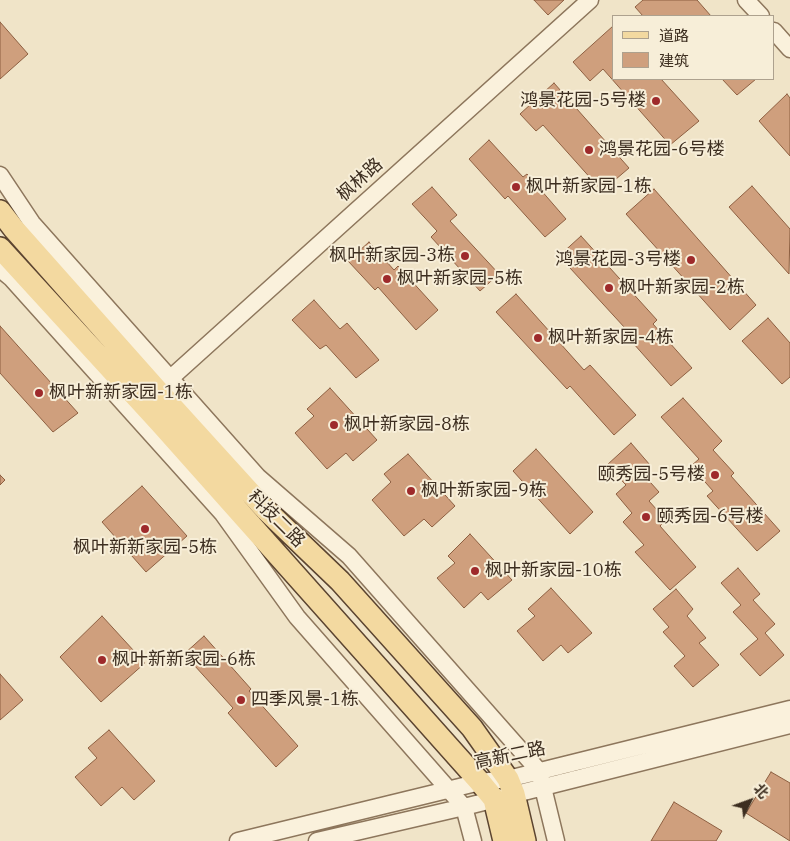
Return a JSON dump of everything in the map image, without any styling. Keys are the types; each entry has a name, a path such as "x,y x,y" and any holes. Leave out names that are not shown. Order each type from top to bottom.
{"main road":[{"name":"科技二路","path":"0,211 14,229 164,384 266,510 347,588 472,728 511,786 525,841"},
{"name":"科技二路","path":"0,248 480,782 494,799 504,841"}],"street":[{"name":"枫林路","path":"164,384 590,0"},
{"path":"746,0 760,15"},
{"path":"775,32 790,49"},
{"path":"0,175 32,223 164,384 258,477 349,556 541,779 556,841"},
{"path":"0,269 11,278 223,514 297,617 464,807 473,841"},
{"name":"高新二路","path":"541,779 790,709"},
{"name":"高新二路","path":"238,841 480,782 511,786 790,725"},
{"name":"高新二路","path":"317,841 494,799 511,786"}],"building":[{"path":"534,0 564,0 548,15"},
{"path":"643,0 697,0 710,15 642,15 635,7"},
{"path":"0,22 28,54 0,79"},
{"name":"鸿景花园-5号楼","path":"612,27 612,79 603,69 590,81 573,62"},
{"name":"鸿景花园-5号楼","path":"613,80 662,80 699,121 670,145"},
{"path":"723,80 755,80 737,95"},
{"name":"鸿景花园-6号楼","path":"554,83 629,168 602,191 543,125 536,131 520,114"},
{"path":"787,94 790,98 790,156 759,121"},
{"name":"枫叶新家园-1栋","path":"489,140 523,177 527,174 566,219 545,237 508,196 505,199 469,159"},
{"path":"752,186 790,229 789,274 729,207"},
{"name":"枫叶新家园-3栋","path":"432,187 457,215 450,221 499,274 480,291 431,237 437,231 412,204"},
{"name":"鸿景花园-3号楼","path":"654,189 756,305 730,330 626,214"},
{"name":"枫叶新家园-2栋","path":"581,236 657,320 653,324 692,368 671,386 633,343 636,340 559,256"},
{"name":"枫叶新家园-5栋","path":"369,242 394,270 398,266 438,310 416,330 378,287 375,290 348,261"},
{"name":"枫叶新家园-4栋","path":"516,294 584,370 590,365 636,415 614,435 570,386 567,389 496,312"},
{"path":"314,300 340,329 347,323 379,360 356,378 326,345 320,349 292,320"},
{"path":"768,318 790,343 790,377 782,384 742,341"},
{"name":"枫叶新新家园-1栋","path":"0,326 78,413 53,432 0,373"},
{"name":"枫叶新家园-8栋","path":"330,388 377,440 353,461 346,453 327,469 295,433 314,416 307,409"},
{"name":"颐秀园-5号楼","path":"683,398 722,441 713,450 734,473 731,476 780,531 757,551 707,496 713,491 691,466 699,459 661,417"},
{"name":"颐秀园-6号楼","path":"631,443 650,465 642,473 659,492 649,501 666,520 660,526 696,567 670,590 635,552 644,545 623,522 632,513 616,494 626,485 607,465"},
{"path":"536,449 593,512 570,534 513,471"},
{"name":"枫叶新家园-9栋","path":"408,454 455,506 432,527 424,519 404,536 372,500 391,482 384,474"},
{"path":"0,475 5,480 0,485"},
{"name":"枫叶新新家园-5栋","path":"142,486 187,536 146,572 102,522"},
{"name":"枫叶新家园-10栋","path":"470,534 512,580 488,600 481,592 464,608 437,578 455,563 448,556"},
{"path":"738,568 760,594 753,600 775,624 765,633 784,655 760,676 740,654 758,639 733,612 741,605 721,583"},
{"path":"551,588 592,633 568,653 561,645 543,661 517,631 535,616 528,609"},
{"path":"676,589 693,609 687,616 706,638 699,643 719,665 693,687 674,666 685,656 663,632 669,627 653,609"},
{"name":"枫叶新新家园-6栋","path":"102,616 145,663 101,702 60,657"},
{"name":"四季风景-1栋","path":"204,636 251,689 249,691 298,746 276,767 228,713 233,708 184,654"},
{"path":"0,674 23,700 0,720"},
{"path":"109,730 155,781 134,800 122,787 101,806 75,777 97,758 88,748"},
{"path":"771,772 790,783 790,841 746,813"},
{"path":"674,802 722,831 716,841 651,841"}],"place":[{"name":"鸿景花园-5号楼","path":"656,101"},
{"name":"鸿景花园-6号楼","path":"589,150"},
{"name":"枫叶新家园-1栋","path":"516,187"},
{"name":"枫叶新家园-3栋","path":"465,256"},
{"name":"鸿景花园-3号楼","path":"691,260"},
{"name":"枫叶新家园-5栋","path":"387,279"},
{"name":"枫叶新家园-2栋","path":"609,288"},
{"name":"枫叶新家园-4栋","path":"538,338"},
{"name":"枫叶新新家园-1栋","path":"39,393"},
{"name":"枫叶新家园-8栋","path":"334,425"},
{"name":"颐秀园-5号楼","path":"715,475"},
{"name":"枫叶新家园-9栋","path":"411,491"},
{"name":"颐秀园-6号楼","path":"646,517"},
{"name":"枫叶新新家园-5栋","path":"145,529"},
{"name":"枫叶新家园-10栋","path":"475,571"},
{"name":"枫叶新新家园-6栋","path":"102,660"},
{"name":"四季风景-1栋","path":"241,700"}]}
